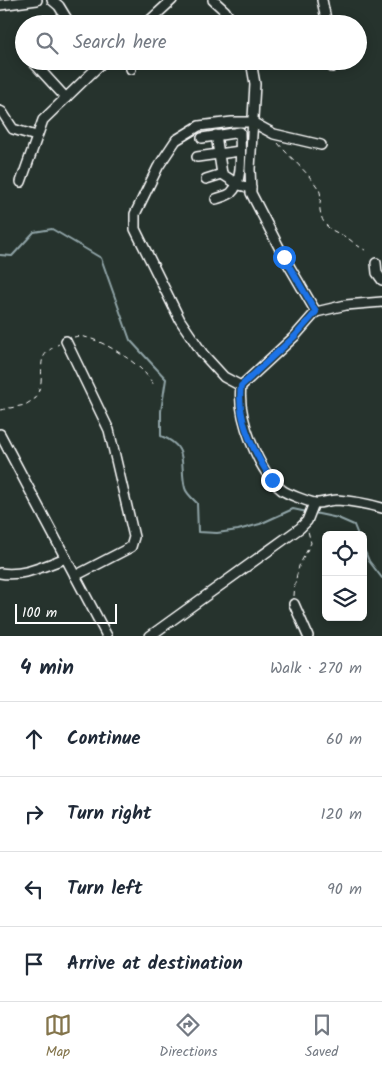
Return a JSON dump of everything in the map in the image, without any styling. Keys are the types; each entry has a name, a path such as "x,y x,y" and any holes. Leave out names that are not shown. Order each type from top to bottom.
{"street":[{"path":"3,3 37,0"},
{"path":"52,0 60,6 65,15"},
{"path":"156,15 172,0"},
{"path":"213,0 227,15"},
{"path":"322,0 326,15"},
{"path":"40,70 66,98"},
{"path":"21,182 43,120 95,70"},
{"path":"253,70 255,84 250,169 251,193 316,312"},
{"path":"0,111 13,129 36,136"},
{"path":"241,386 224,376 203,354 180,320 135,229 136,214 158,167 176,140 199,126 232,122 252,122 274,134 322,145"},
{"path":"202,138 240,132 238,184 230,194 216,199"},
{"path":"216,135 222,174"},
{"path":"197,157 240,151"},
{"path":"206,179 222,174 238,184 251,188"},
{"path":"376,263 377,272 382,280"},
{"path":"382,302 346,305 316,312 295,336 241,386 239,398 245,428 262,464 272,480 283,491 314,503 336,500 382,508"},
{"path":"66,341 109,430 134,537 131,548 75,576"},
{"path":"0,434 107,636"},
{"path":"150,636 302,526 307,521 314,503"},
{"path":"0,573 24,573 66,558"},
{"path":"294,604 308,636"}],"path":[{"path":"274,134 276,141 302,168 319,190 321,196 320,209 328,228 365,250"},
{"path":"294,604 297,575 311,543 308,530 302,526"}],"waterway":[{"path":"0,255 12,256 34,232 52,229 101,258 130,340 166,379 161,411 161,436 170,440 180,451 185,488 197,503 198,532 217,533 238,530 260,524 293,509 307,512"},
{"path":"314,513 338,518 354,525 356,531"},
{"path":"367,556 382,578"}],"route":[{"path":"272,480 262,464 245,428 239,398 241,386 295,336 316,312 284,257"}]}
